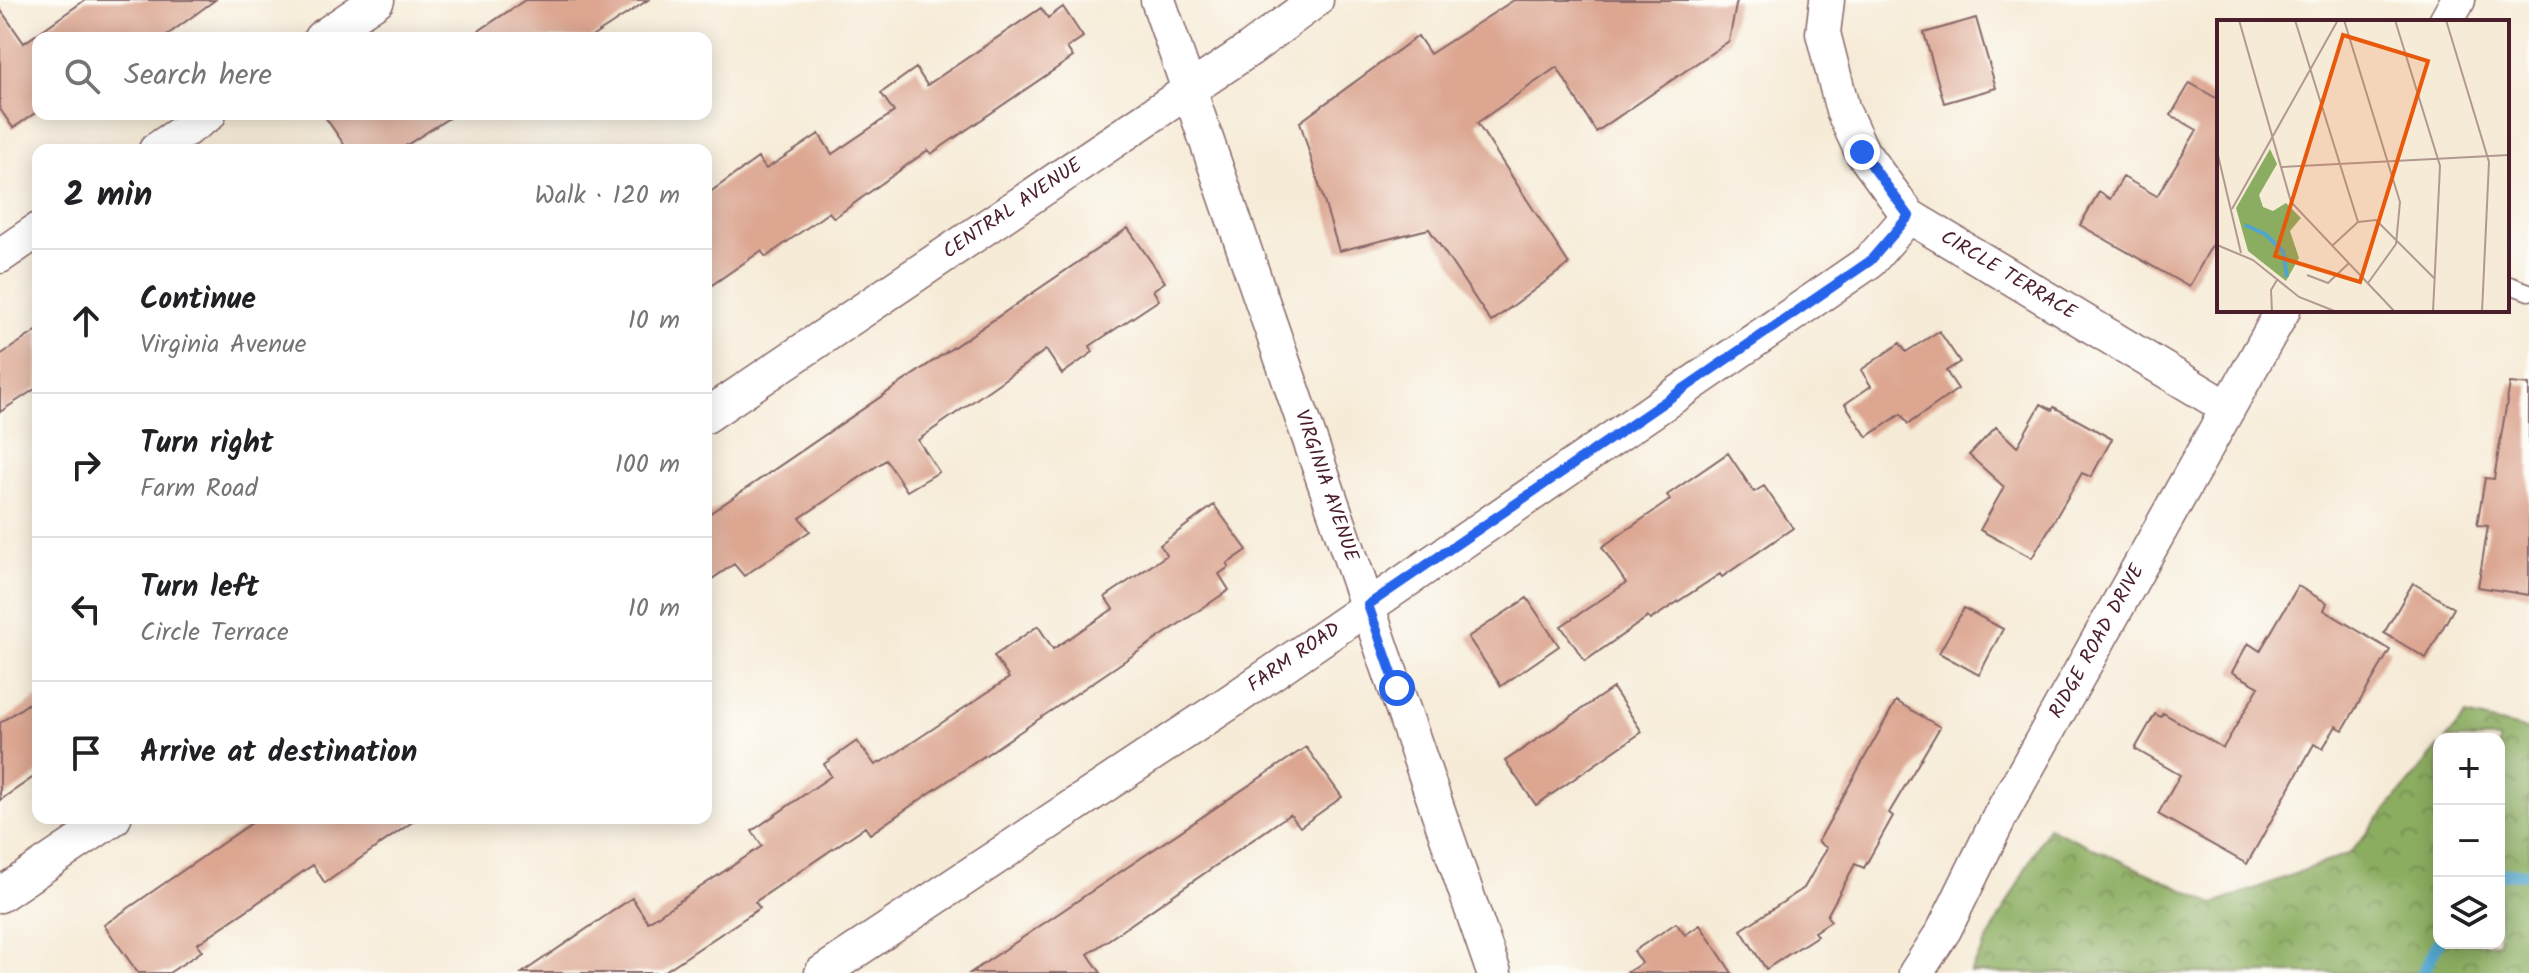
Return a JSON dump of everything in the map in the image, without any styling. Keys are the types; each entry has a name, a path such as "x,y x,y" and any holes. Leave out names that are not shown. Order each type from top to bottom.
{"street":[{"path":"330,32 377,0"},
{"name":"VIRGINIA AVENUE","path":"1158,0 1494,973"},
{"name":"CENTRAL AVENUE","path":"712,412 1316,0"},
{"name":"CIRCLE TERRACE","path":"1827,0 1823,33 1843,111 1862,152 1909,216 2228,408"},
{"path":"2447,20 2458,0"},
{"path":"165,144 200,120"},
{"name":"FARM ROAD","path":"822,973 1177,738 1870,261 1909,216"},
{"path":"0,256 32,234"},
{"name":"RIDGE ROAD DRIVE","path":"1916,973 1944,930 2001,814 2282,312"},
{"path":"0,895 105,824"}],"lane":[{"path":"2509,285 2529,292"}],"green space":[{"path":"2466,715 2529,730 2529,973 1970,973 2048,827 2214,904 2350,853 2433,754 2433,949 2505,949 2505,733 2451,733"}],"building":[{"path":"85,0 215,0 171,32 40,32"},
{"path":"525,0 648,0 599,32 477,32"},
{"path":"1514,0 1737,0 1729,41 1596,132 1557,67 1477,123 1569,264 1491,322 1429,229 1339,251 1300,122 1418,36 1430,54"},
{"path":"1063,7 1083,37 1067,48 1073,57 931,154 928,150 834,218 829,212 766,257 761,251 712,285 712,191 758,158 766,169 819,134 832,154 894,112 881,93 916,68 927,85 1041,8 1048,18"},
{"path":"0,9 24,43 32,37 32,115 13,128 0,109"},
{"path":"1976,18 1996,88 1944,103 1924,33"},
{"path":"2190,83 2217,96 2217,236 2189,287 2080,225 2099,192 2110,199 2123,177 2157,196 2197,130 2171,115"},
{"path":"327,120 446,120 408,144 344,144"},
{"path":"1128,228 1165,282 1153,290 1159,300 1090,346 1093,352 1062,374 1046,350 918,440 939,472 907,491 886,460 800,518 810,531 744,576 734,564 712,579 712,512"},
{"path":"1939,331 1960,362 1946,371 1958,389 1908,424 1901,414 1867,437 1845,404 1871,386 1861,370 1900,343 1906,352"},
{"path":"32,334 32,391 0,412 0,355"},
{"path":"2510,383 2529,385 2529,595 2478,587 2488,526 2477,525 2485,478 2494,479"},
{"path":"2041,404 2052,410 2054,407 2112,439 2091,477 2082,473 2032,558 1980,530 2004,487 1969,455 1996,427 2017,447"},
{"path":"1728,453 1754,492 1764,486 1793,528 1722,577 1720,574 1650,620 1648,617 1585,661 1561,626 1626,583 1602,547 1670,500 1667,495"},
{"path":"1214,505 1247,550 1219,574 1229,590 870,834 865,827 755,902 760,908 662,973 522,973 632,898 648,922 762,846 752,831 831,776 824,764 857,741 875,765 889,758 1009,678 994,656 1038,626 1053,649 1113,609 1105,597 1167,555 1160,545"},
{"path":"2413,583 2454,608 2426,658 2384,633"},
{"path":"2298,586 2327,603 2324,610 2390,650 2343,730 2336,726 2323,748 2314,744 2247,864 2158,814 2180,775 2135,749 2155,714 2161,717 2163,713 2223,748 2259,687 2232,672 2248,643 2260,651"},
{"path":"1527,598 1559,646 1501,686 1468,637"},
{"path":"1964,608 2003,629 1979,675 1939,653"},
{"path":"1613,688 1642,732 1536,805 1505,761"},
{"path":"32,701 32,778 0,800 0,723"},
{"path":"1896,701 1940,727 1889,813 1893,816 1864,868 1855,864 1827,916 1831,921 1814,932 1817,936 1766,969 1741,930 1804,888 1827,848 1818,842"},
{"path":"1306,747 1342,797 1300,827 1290,814 1088,954 1101,973 970,973"},
{"path":"250,824 409,824 325,883 313,865 197,944 202,951 169,973 138,973 104,925"},
{"path":"1676,923 1685,935 1700,925 1732,973 1626,973 1642,963 1634,951"}],"waterway":[{"path":"2505,874 2529,873"},
{"path":"2423,973 2435,949"}],"route":[{"path":"1397,688 1368,605 1870,261 1909,216 1862,152"}]}
